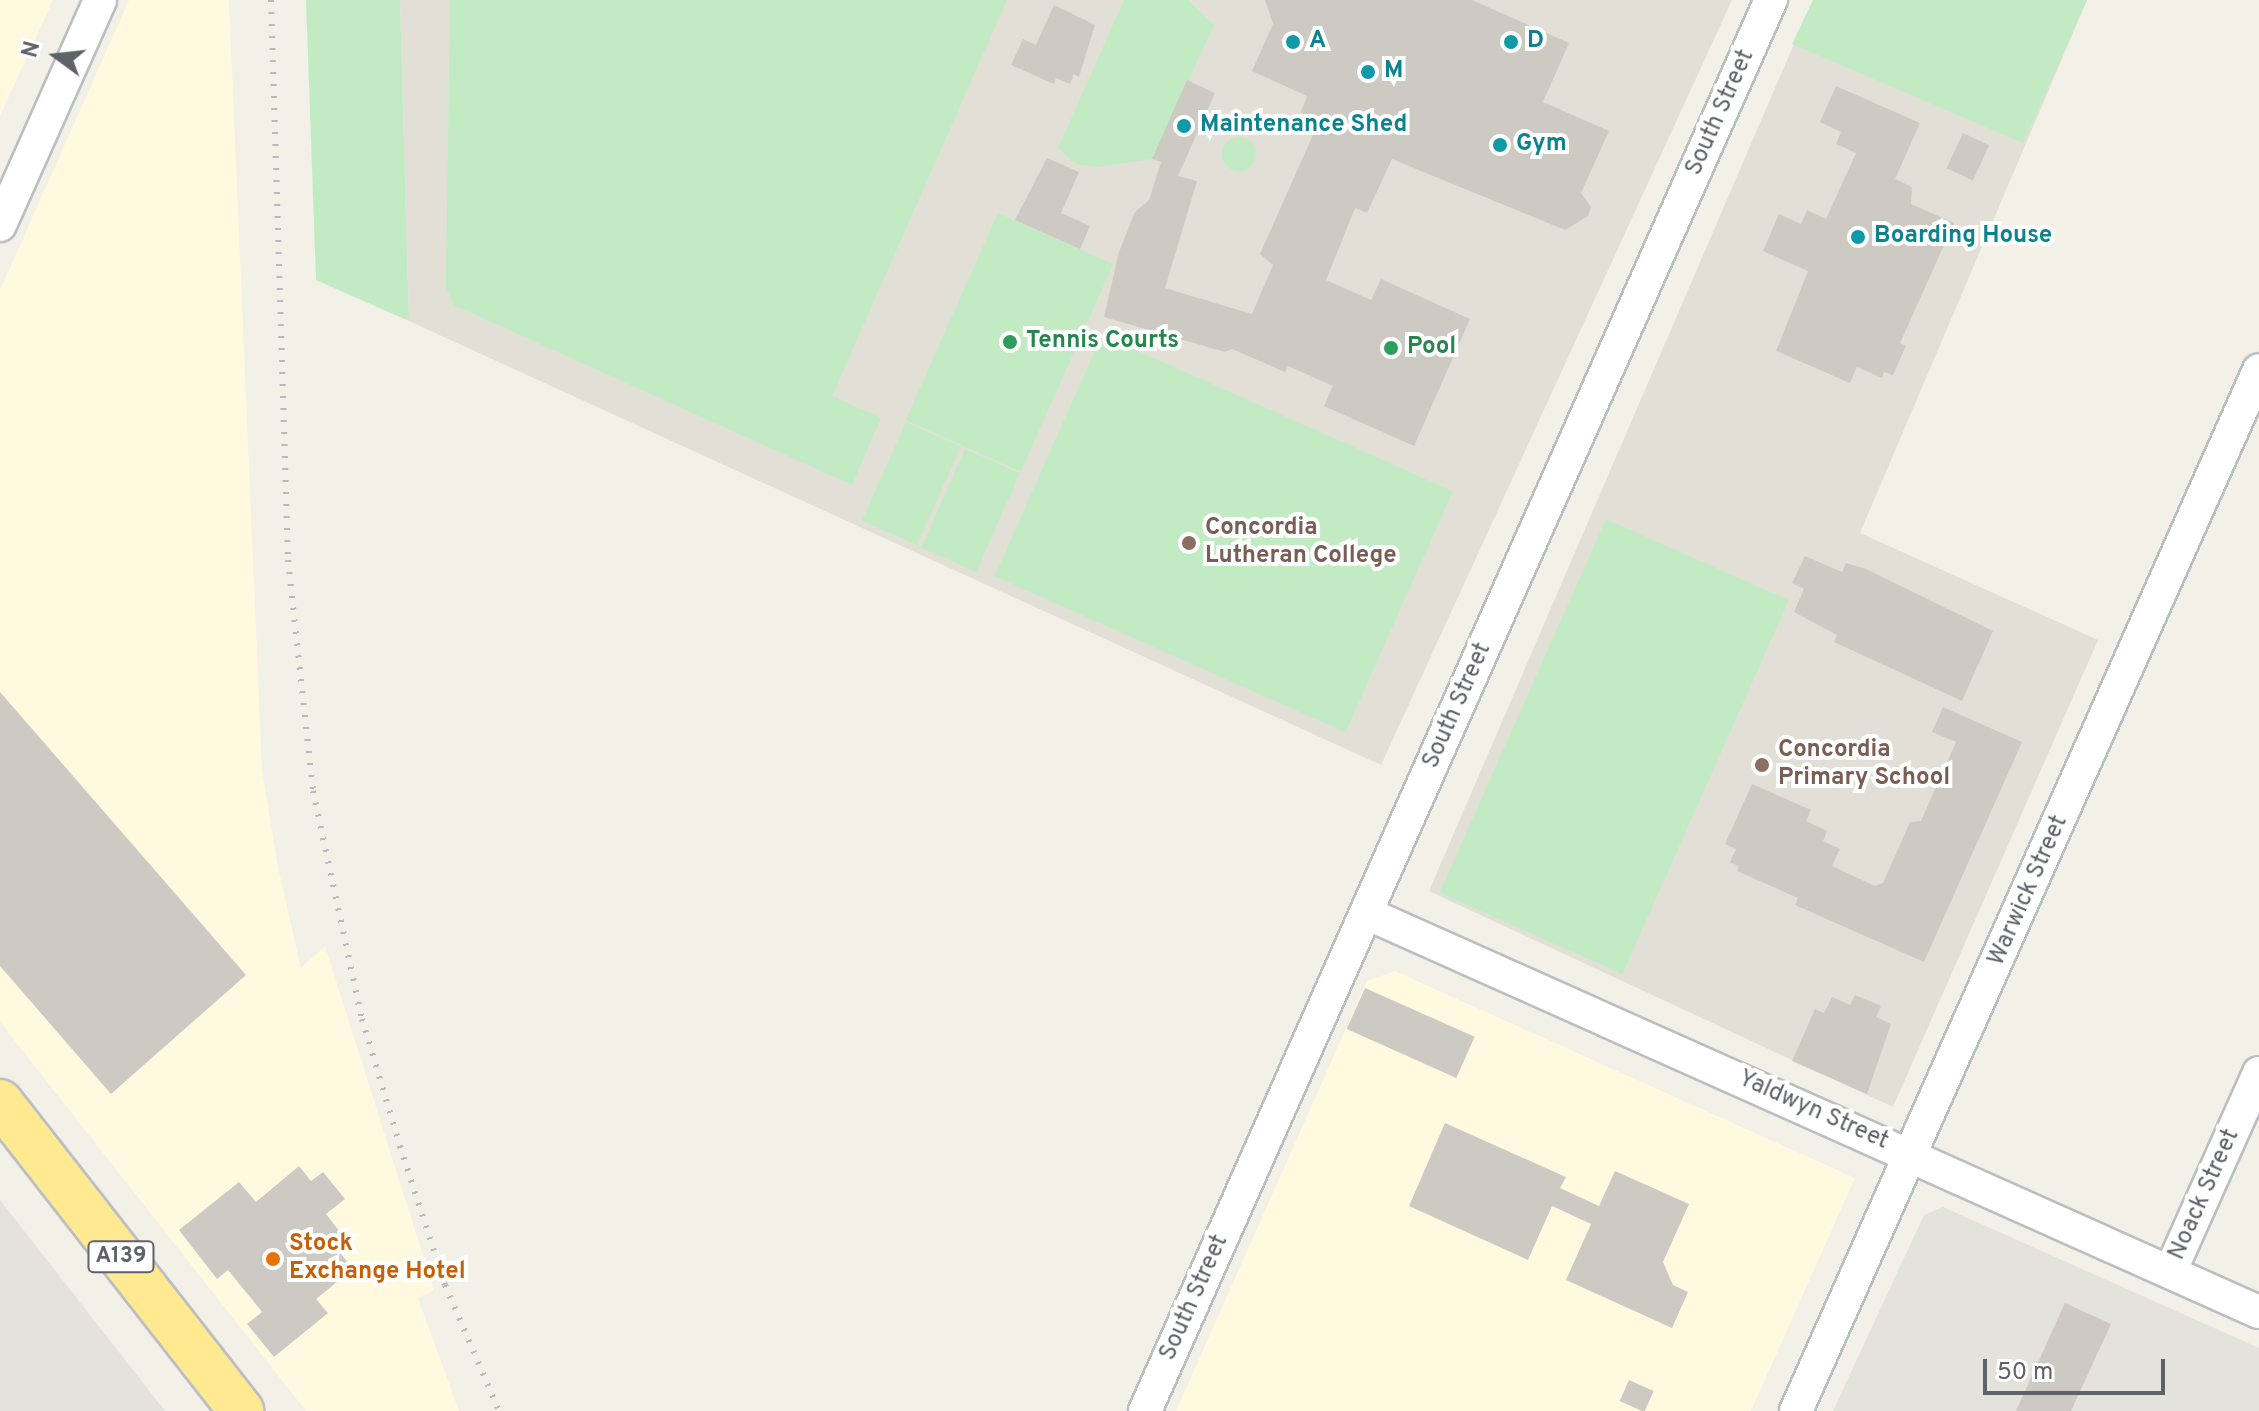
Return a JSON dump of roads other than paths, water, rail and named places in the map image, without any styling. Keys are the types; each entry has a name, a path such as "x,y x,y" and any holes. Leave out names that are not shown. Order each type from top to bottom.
{"highway":[{"name":"A139","path":"0,1102 241,1411"}],"street":[{"path":"0,225 100,0"},
{"name":"South Street","path":"1145,1411 1771,0"},
{"name":"Warwick Street","path":"1796,1411 2259,370"},
{"name":"Yaldwyn Street","path":"1366,913 2259,1312"},
{"name":"Noack Street","path":"2170,1272 2259,1073"}],"railway":[{"path":"271,0 288,560 313,791 362,1019 400,1146 445,1285 499,1411"}],"place":[{"name":"A","path":"1293,42"},
{"name":"D","path":"1511,42"},
{"name":"M","path":"1368,72"},
{"name":"Maintenance Shed","path":"1184,126"},
{"name":"Gym","path":"1500,145"},
{"name":"Boarding House","path":"1858,237"},
{"name":"Tennis Courts","path":"1010,342"},
{"name":"Pool","path":"1391,348"},
{"name":"Concordia Lutheran College","path":"1189,543"},
{"name":"Concordia Primary School","path":"1762,765"},
{"name":"Stock Exchange Hotel","path":"273,1259"}]}
